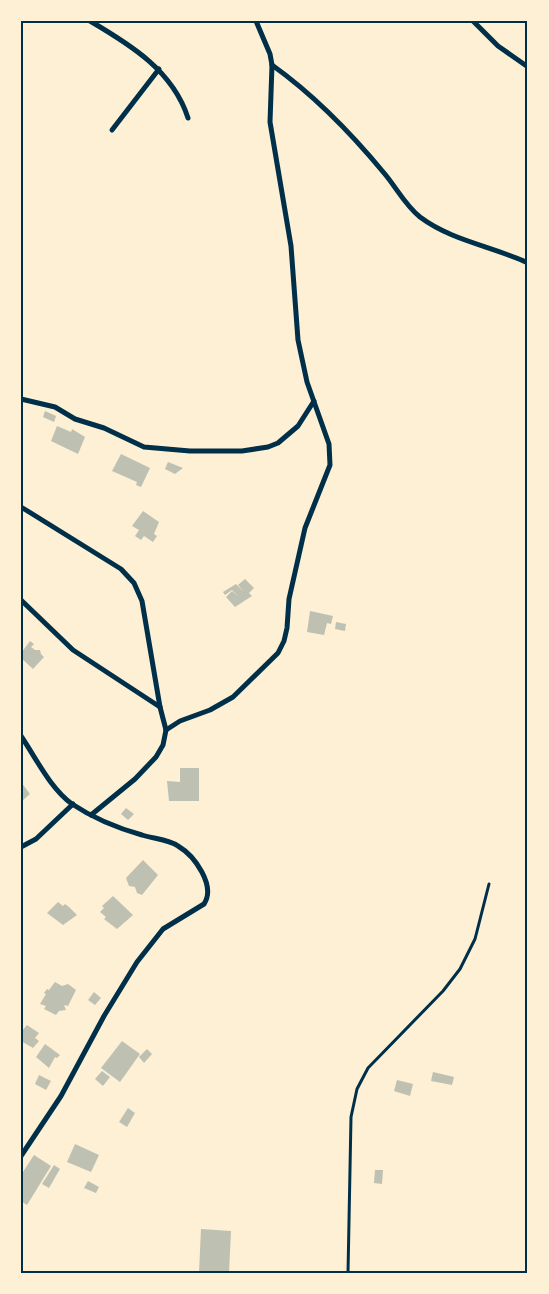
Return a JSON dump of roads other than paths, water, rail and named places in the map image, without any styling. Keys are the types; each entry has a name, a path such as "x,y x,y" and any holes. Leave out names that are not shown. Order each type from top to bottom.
{"street":[{"path":"90,21 122,40 159,69 183,103 188,118"},
{"path":"166,730 180,721 210,710 233,697 266,666 284,642 289,600 305,528 330,465 329,444 303,366 298,340 291,246 271,136 269,109 272,65 270,54 256,21"},
{"path":"472,21 498,46 528,67"},
{"path":"272,65 311,95 384,172 408,206 420,216 453,237 504,253 528,263"},
{"path":"112,130 159,69"},
{"path":"21,399 55,408 75,419 104,428 144,447 190,451 242,451 268,447 278,443 298,426 314,401"},
{"path":"21,507 121,569 134,583 142,601 160,707 166,730 163,745 156,757 135,779 91,815"},
{"path":"21,600 73,650 160,707"},
{"path":"21,736 47,777 73,804 91,815 131,832 173,843 184,850 206,882 208,898 198,909 163,929 146,950 104,1016 61,1096 21,1156"},
{"path":"21,847 36,839 73,804"}],"lane":[{"path":"348,1273 351,1117 357,1089 368,1068 443,992 460,969 474,939 489,884"}]}
